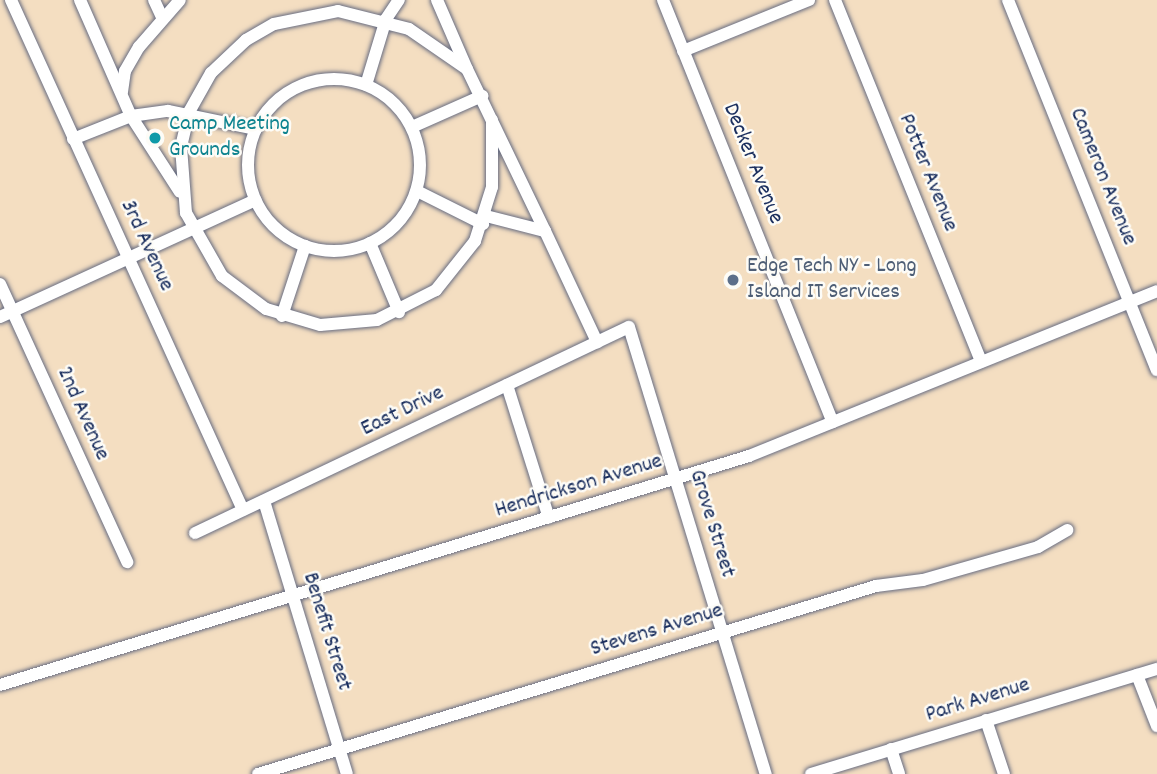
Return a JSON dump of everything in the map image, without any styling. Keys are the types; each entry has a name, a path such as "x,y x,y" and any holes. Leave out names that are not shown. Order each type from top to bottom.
{"street":[{"name":"3rd Avenue","path":"11,0 243,510"},
{"path":"80,0 131,116 181,194 192,231 229,283 282,316 339,326 398,312 448,279 484,220 492,120"},
{"path":"154,0 162,17"},
{"path":"122,96 125,71 162,17 180,0"},
{"path":"366,85 386,19 399,0"},
{"path":"437,0 597,342"},
{"name":"Decker Avenue","path":"663,0 833,422"},
{"path":"683,51 809,0"},
{"name":"Potter Avenue","path":"835,0 981,362"},
{"name":"Cameron Avenue","path":"1008,0 1157,370"},
{"path":"181,194 189,112 222,61 274,24 338,11 386,19 467,69"},
{"path":"334,79 366,85 398,106 412,127 420,158 417,191 396,226 370,243 333,252 305,246 281,233 256,200 248,164 256,129 275,102 302,85 334,79"},
{"path":"412,127 482,96"},
{"path":"73,139 131,116 189,112 256,129"},
{"path":"417,191 484,220 545,232"},
{"path":"0,317 256,200"},
{"path":"370,243 398,312"},
{"path":"282,316 305,246"},
{"name":"2nd Avenue","path":"0,284 127,562"},
{"name":"Hendrickson Avenue","path":"0,685 675,480 833,422 1157,291"},
{"name":"East Drive","path":"195,533 629,327"},
{"name":"Grove Street","path":"629,327 765,774"},
{"path":"507,385 549,518"},
{"name":"Benefit Street","path":"264,502 347,774"},
{"name":"Stevens Avenue","path":"258,774 876,586 923,580 1038,547 1067,530"},
{"name":"Park Avenue","path":"811,774 1157,669"},
{"path":"1137,675 1157,726"},
{"path":"986,720 1004,774"},
{"path":"891,749 900,774"}],"place":[{"name":"Camp Meeting Grounds","path":"155,138"},
{"name":"Edge Tech NY - Long Island IT Services","path":"733,280"}]}
